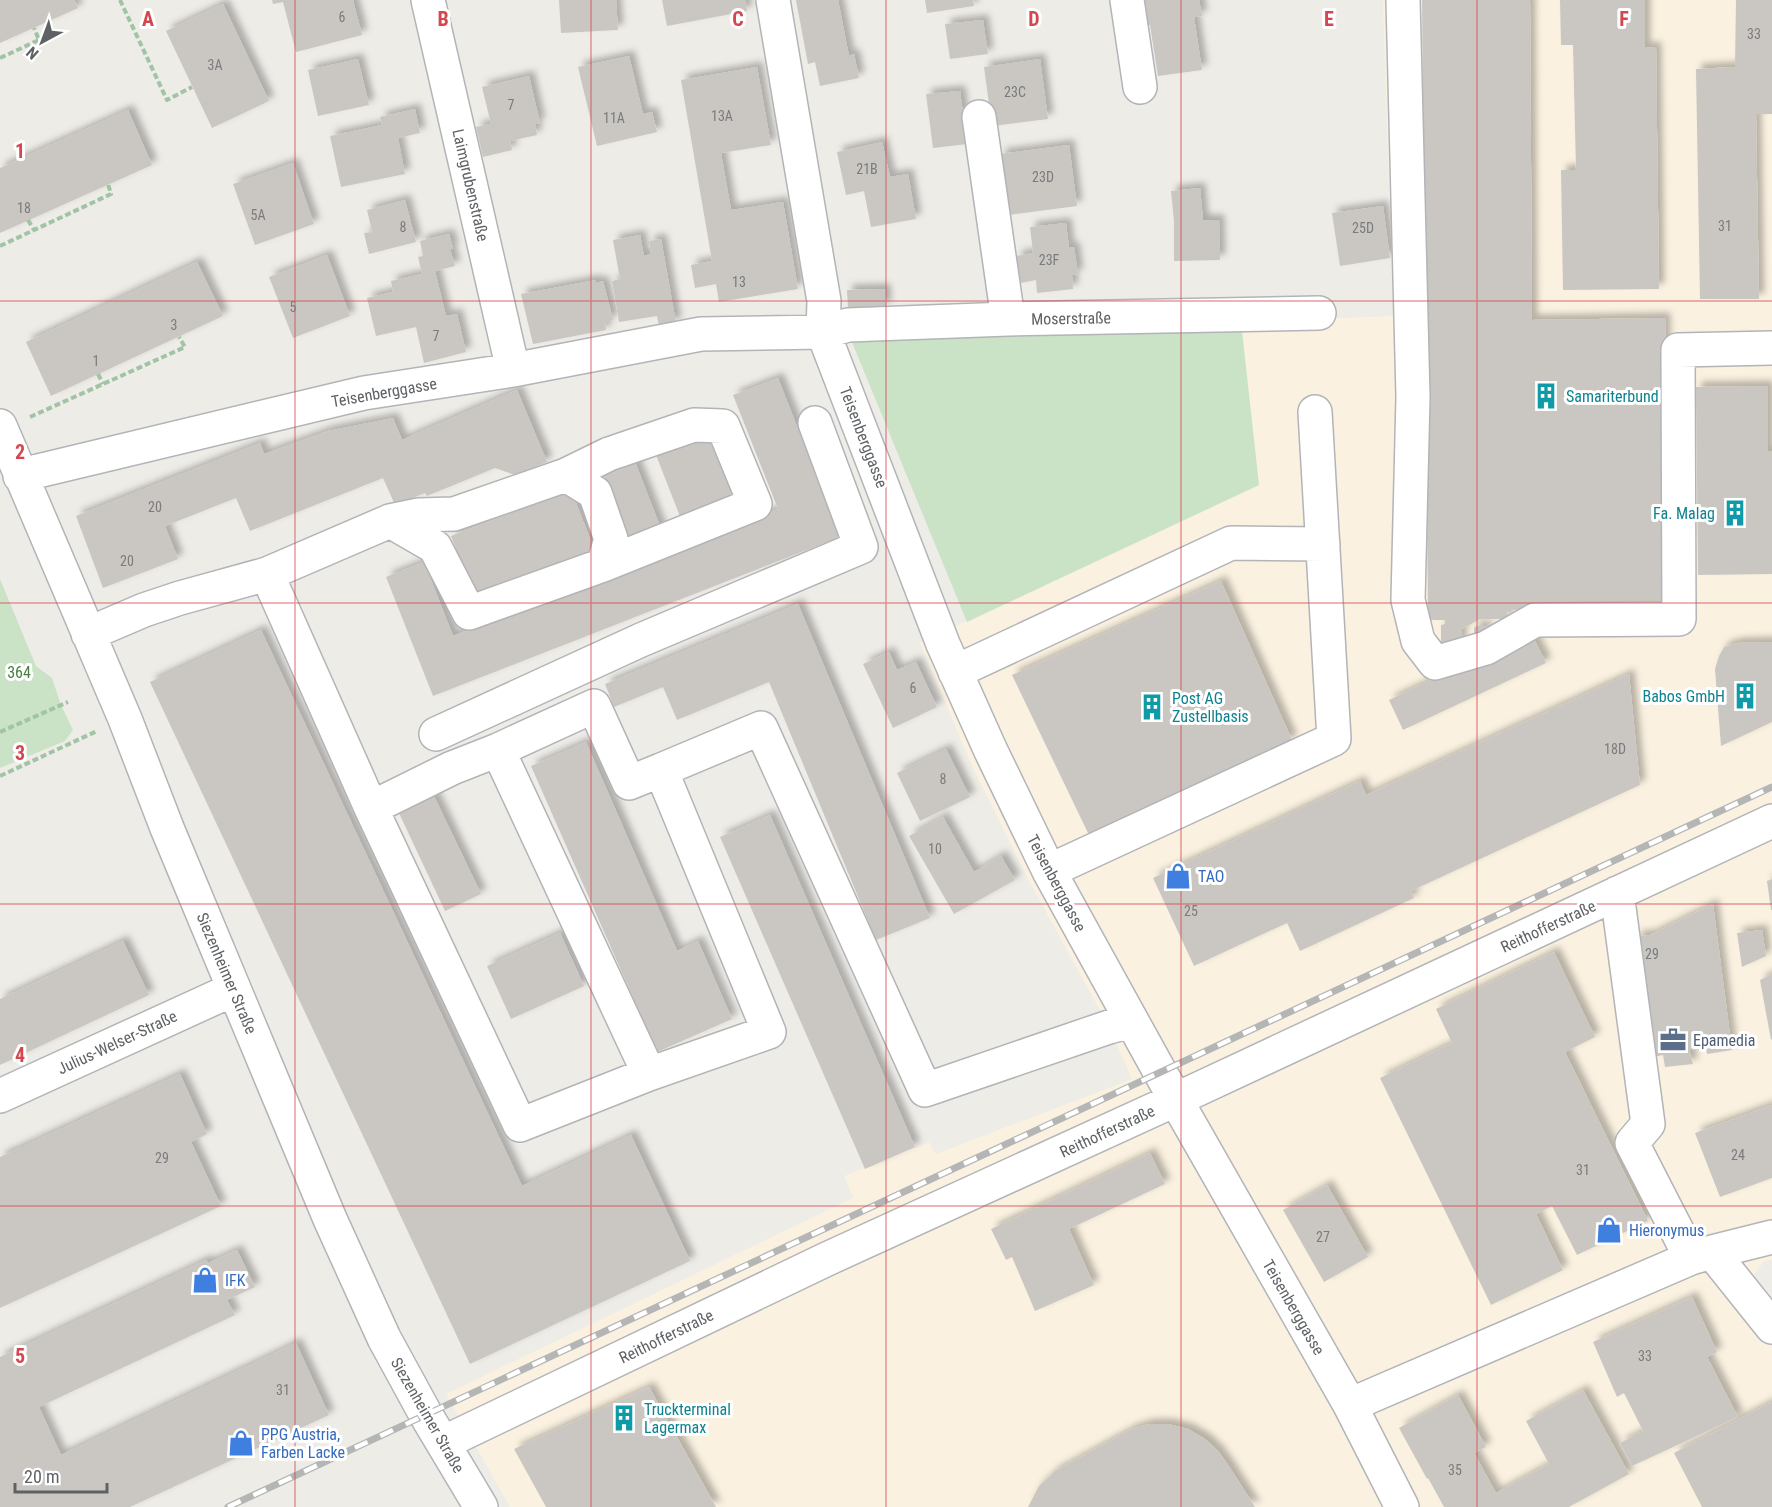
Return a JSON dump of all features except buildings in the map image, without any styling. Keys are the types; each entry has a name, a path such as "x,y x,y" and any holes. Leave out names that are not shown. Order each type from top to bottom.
{"street":[{"name":"Laimgrubenstraße","path":"428,0 513,370"},
{"name":"Teisenberggasse","path":"773,0 824,301 823,332 943,644 990,749 1049,871 1131,1021 1350,1405 1402,1507"},
{"path":"1127,0 1140,87"},
{"path":"1403,0 1413,397 1408,600 1418,640 1435,663 1486,648 1535,620 1679,620 1678,350 1772,348"},
{"path":"979,117 1008,319"},
{"name":"Moserstraße","path":"823,332 848,325 1008,319 1319,313"},
{"name":"Teisenberggasse","path":"21,476 364,393 513,370 701,334 823,332"},
{"path":"1049,871 1334,739 1315,412"},
{"path":"815,423 861,547"},
{"path":"88,634 144,610 267,574 390,521 419,515 454,514 566,475 609,454 694,425 723,426 755,504 603,565 469,613 435,548 390,521"},
{"name":"Siezenheimer Straße","path":"1,428 124,719 330,1219 375,1316 426,1415 481,1507"},
{"path":"566,475 595,493 611,539 603,565"},
{"path":"436,734 641,640 861,547 901,533"},
{"path":"955,672 1231,543 1323,544"},
{"path":"267,574 371,808 520,1125 649,1074 769,1032 661,770"},
{"path":"371,808 452,768 498,750 594,706 629,783 761,728 925,1090 1131,1021"},
{"path":"498,750 649,1074"},
{"name":"Reithofferstraße","path":"443,1443 827,1259 1177,1100 1772,821"},
{"path":"1617,893 1648,1124 1632,1143 1701,1255 1772,1327"},
{"name":"Julius-Welser-Straße","path":"0,1096 234,989"},
{"path":"1350,1405 1701,1255 1772,1237"}],"path":[{"path":"120,0 167,100 192,87"},
{"path":"0,58 39,40 34,28"},
{"path":"0,246 111,194 108,184"},
{"path":"28,220 34,230"},
{"path":"1,428 185,347 179,337"},
{"path":"98,374 103,384"},
{"path":"0,732 68,702"},
{"path":"0,776 124,719"}],"shaded area":[{"path":"1383,0 1772,0 1772,1260 1764,1261 1754,1275 1762,1300 1772,1312 1772,1507 510,1507 446,1394 853,1198 844,1176 929,1142 936,1154 1132,1079 1109,1027 1027,877 972,766 920,643 1259,485 1241,322 1393,316"}],"green space":[{"path":"1241,322 1259,485 967,622 849,335"},
{"name":"364","path":"0,579 36,666 52,678 73,730 65,741 0,768"}],"railway":[{"path":"228,1507 1772,787"}],"place":[{"name":"Samariterbund","path":"1546,396"},
{"name":"Fa. Malag","path":"1735,513"},
{"name":"Babos GmbH","path":"1745,696"},
{"name":"Post AG Zustellbasis","path":"1152,707"},
{"name":"TAO","path":"1178,876"},
{"name":"Epamedia","path":"1673,1040"},
{"name":"Hieronymus","path":"1609,1230"},
{"name":"IFK","path":"205,1280"},
{"name":"Truckterminal Lagermax","path":"624,1418"},
{"name":"PPG Austria, Farben Lacke","path":"241,1443"}]}
